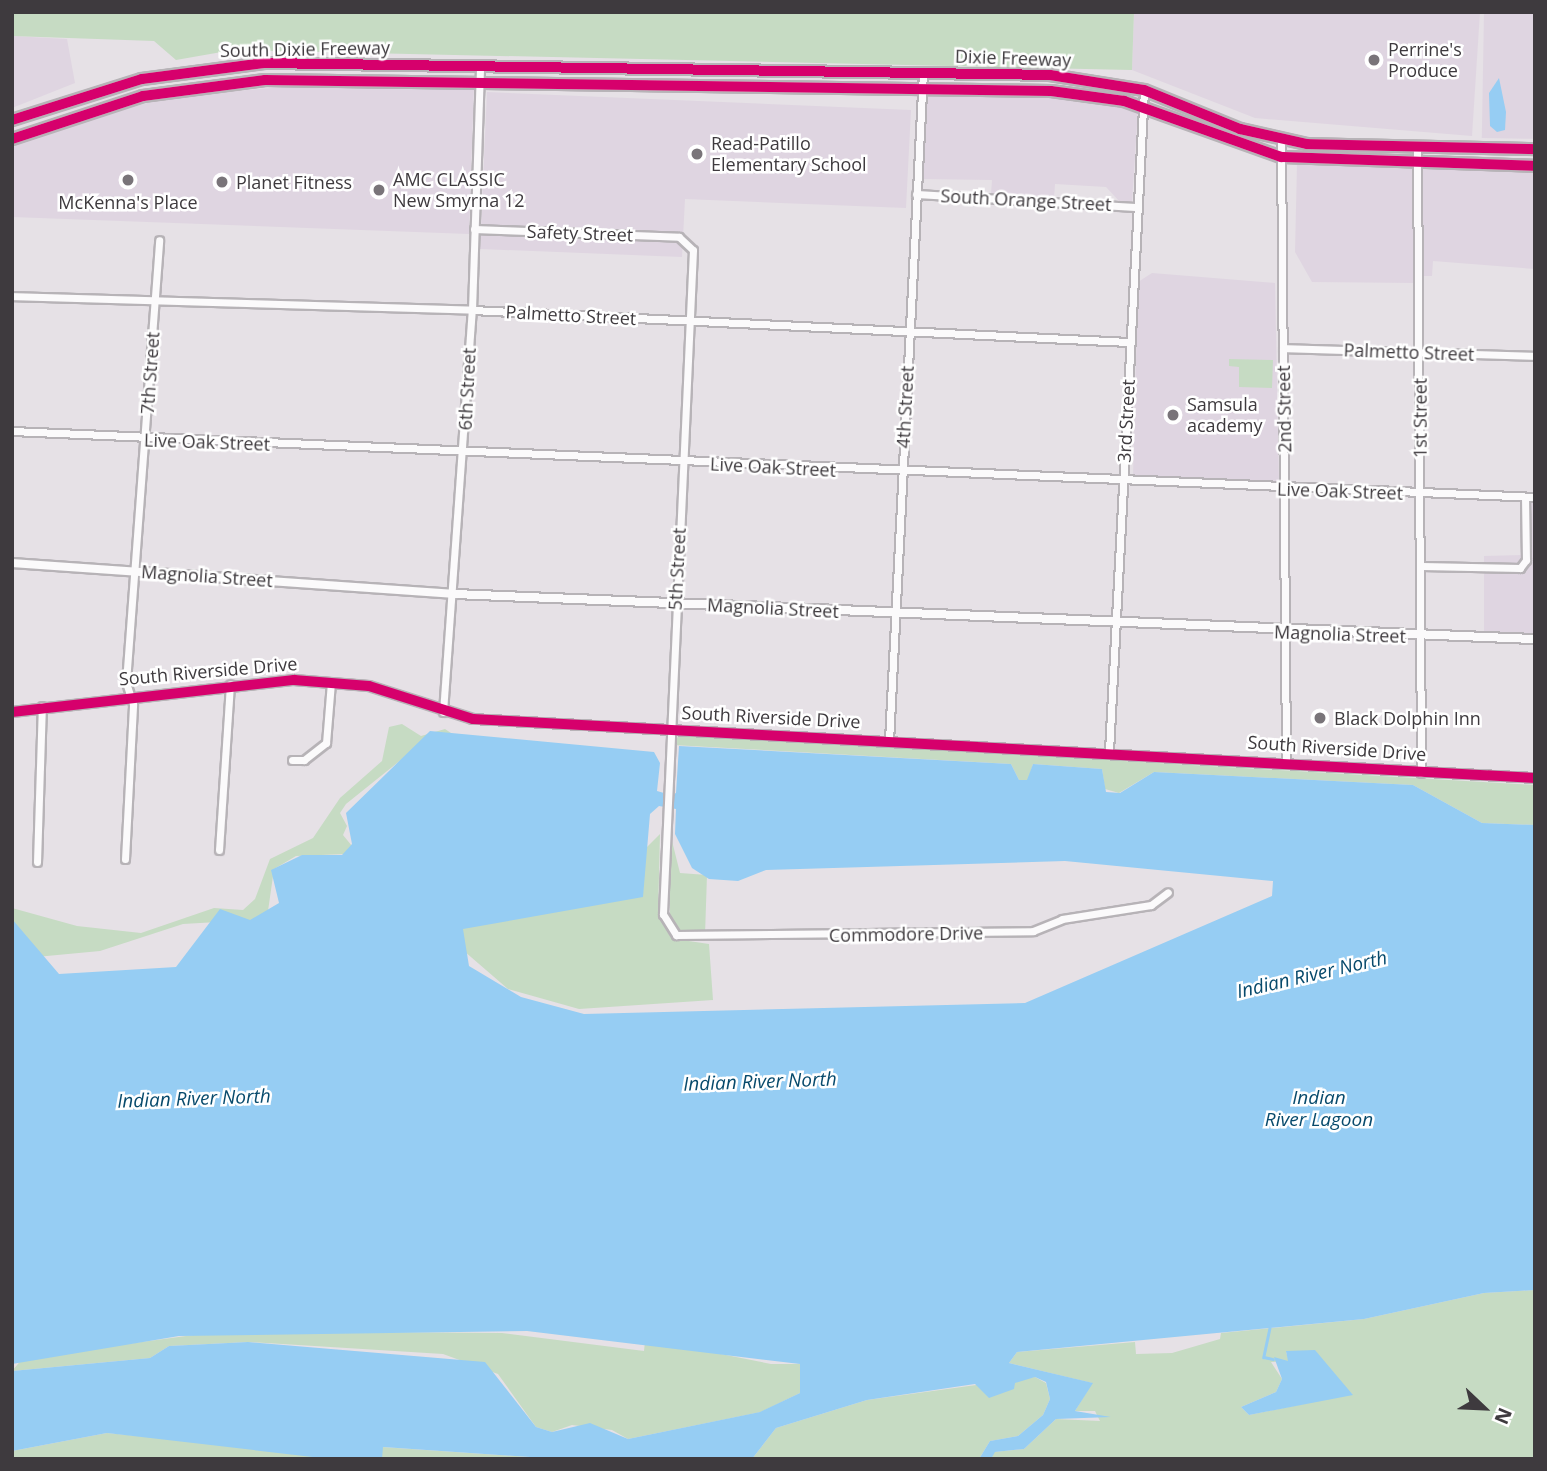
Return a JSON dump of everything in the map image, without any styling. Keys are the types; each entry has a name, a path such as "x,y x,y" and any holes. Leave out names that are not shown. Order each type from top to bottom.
{"main road":[{"name":"South Dixie Freeway","path":"12,120 169,74 324,63 480,66"},
{"name":"Dixie Freeway","path":"480,66 1070,76 1144,90 1281,140 1417,147 1535,149"},
{"name":"South Dixie Freeway","path":"12,139 170,91 324,79 479,82"},
{"name":"Dixie Freeway","path":"479,82 1069,92 1143,107 1281,157 1417,164 1535,166"}],"street":[{"path":"324,63 324,79"},
{"name":"6th Street","path":"443,712 456,594 472,310 480,66"},
{"path":"706,69 706,86"},
{"name":"4th Street","path":"889,741 923,73"},
{"path":"169,74 170,91"},
{"name":"3rd Street","path":"1109,751 1144,90"},
{"name":"2nd Street","path":"1281,140 1286,489 1286,761"},
{"name":"1st Street","path":"1417,147 1424,636 1421,773"},
{"name":"South Orange Street","path":"916,194 1136,207"},
{"name":"Safety Street","path":"474,229 686,241"},
{"name":"7th Street","path":"125,859 133,704 128,695 134,570 159,240"},
{"name":"5th Street","path":"663,899 668,730 693,250 686,241"},
{"name":"Palmetto Street","path":"12,296 472,310 1129,342"},
{"name":"Palmetto Street","path":"1283,348 1535,356"},
{"name":"Live Oak Street","path":"12,431 145,440 463,451 1123,484 1535,497"},
{"path":"1422,566 1520,568 1526,560 1525,497"},
{"name":"Magnolia Street","path":"12,563 456,594 1287,633 1535,639"},
{"path":"292,760 304,760 326,743 331,682"},
{"name":"South Riverside Drive","path":"12,712 42,706 230,684 331,682 394,692 443,712 668,730 1109,751 1286,761 1421,773 1535,778"},
{"path":"219,850 230,684"},
{"path":"37,862 42,706"},
{"name":"Commodore Drive","path":"663,899 666,924 687,940 1033,931 1062,919 1151,905 1168,891"}],"shaded area":[{"path":"1134,12 1480,12 1472,136 1255,118 1132,70"},
{"path":"1484,12 1535,13 1533,139 1482,138"},
{"path":"12,36 67,39 75,83 12,108"},
{"path":"318,84 474,86 469,234 12,217 12,147 34,136 168,97"},
{"name":"Read-Patillo Elementary School","path":"487,92 911,110 906,208 685,199 682,257 480,249"},
{"path":"927,95 1074,97 1138,110 1132,202 1120,202 1106,187 1055,184 1054,198 991,194 992,180 921,179"},
{"path":"1297,164 1413,169 1414,283 1312,282 1295,252"},
{"path":"1422,169 1535,172 1535,269 1433,261 1432,276 1424,276"},
{"path":"1152,273 1275,283 1279,483 1133,476 1138,282"},
{"path":"1524,501 1535,501 1535,634 1484,633 1484,556 1523,555"}],"green space":[{"path":"12,12 1134,12 1132,70 233,50 176,60 154,41 12,36"},
{"path":"1229,359 1273,360 1272,388 1239,387 1239,367 1229,366"},
{"path":"402,724 421,736 445,729 454,735 412,751 346,804 340,813 347,826 343,835 352,846 346,854 296,856 274,869 268,911 252,920 183,924 100,951 36,957 12,939 12,908 77,926 141,933 214,908 243,910 255,899 270,859 313,838 340,798 382,761 389,727"},
{"path":"679,735 1535,785 1535,825 1482,823 1413,785 1154,772 1119,793 1105,789 1102,769 1033,764 1028,780 1019,780 1011,764 673,745"},
{"path":"670,833 680,873 707,875 705,935 679,932 670,922"},
{"path":"660,834 658,915 675,939 709,944 713,1000 579,1009 508,989 464,951 460,928 643,851"},
{"path":"1535,1290 1535,1459 991,1459 994,1452 1024,1449 1056,1419 1100,1421 1095,1411 1075,1411 1092,1383 1009,1363 1017,1352 1135,1342 1136,1354 1172,1353 1220,1339 1221,1333 1364,1319 1484,1293","holes":["1286,1352 1352,1394 1249,1415 1241,1407 1276,1392 1282,1379 1271,1362 1289,1361"]},
{"path":"223,1331 502,1333 644,1351 645,1341 665,1343 771,1364 800,1364 800,1393 761,1412 628,1439 612,1430 572,1425 552,1432 536,1427 498,1374 443,1354 248,1342 169,1346 150,1358 12,1371 23,1358"},
{"path":"1035,1377 1046,1383 1050,1399 1043,1415 1018,1436 990,1441 979,1459 752,1459 776,1428 867,1400"},
{"path":"107,1433 326,1454 330,1459 12,1459 12,1451"},
{"path":"382,1447 559,1459 382,1459"}],"water":[{"path":"1499,78 1506,112 1505,130 1497,132 1490,126 1489,93"},
{"name":"Indian River Lagoon","path":"430,731 654,752 660,763 657,791 671,795 676,793 679,746 1011,764 1019,780 1027,780 1033,764 1102,769 1106,792 1120,793 1154,772 1413,785 1482,823 1535,825 1535,1290 1484,1293 1364,1319 1017,1352 1009,1363 1093,1383 1075,1411 1111,1417 1056,1419 1024,1449 995,1452 991,1459 979,1459 990,1441 1018,1436 1043,1415 1050,1399 1046,1382 1035,1377 1015,1383 1014,1389 989,1398 975,1384 867,1400 776,1428 752,1459 559,1459 383,1447 382,1459 330,1459 107,1433 12,1451 12,1371 150,1358 169,1346 248,1342 485,1362 536,1427 552,1432 590,1423 628,1439 760,1412 800,1393 800,1364 527,1331 179,1336 12,1364 12,919 59,974 176,967 220,909 250,920 279,903 271,870 302,855 342,855 352,844 346,813","holes":["659,806 676,809 675,834 692,868 709,879 738,881 766,870 1065,861 1273,881 1272,896 1025,1003 584,1014 521,997 469,966 463,929 643,897 650,814"]},
{"path":"1315,1350 1353,1395 1249,1415 1241,1407 1276,1392 1282,1379 1274,1357 1288,1361 1286,1351"}],"waterway":[{"path":"1270,1328 1264,1357 1273,1359"}],"cycle path":[{"path":"12,120 142,79 264,63 1050,75 1144,90 1240,129 1307,144 1535,149"},
{"path":"12,139 143,96 265,80 1051,91 1124,101 1281,157 1535,166"},
{"path":"12,712 294,680 369,686 473,719 1535,778"}],"place":[{"name":"Perrine's Produce","path":"1374,60"},
{"name":"Read-Patillo Elementary School","path":"697,154"},
{"name":"McKenna's Place","path":"128,180"},
{"name":"Planet Fitness","path":"222,182"},
{"name":"AMC CLASSIC New Smyrna 12","path":"379,190"},
{"name":"Samsula academy","path":"1173,415"},
{"name":"Black Dolphin Inn","path":"1320,718"}],"water label":[{"name":"Indian River North","path":"1312,975"},
{"name":"Indian River North","path":"760,1082"},
{"name":"Indian River North","path":"194,1099"}]}
